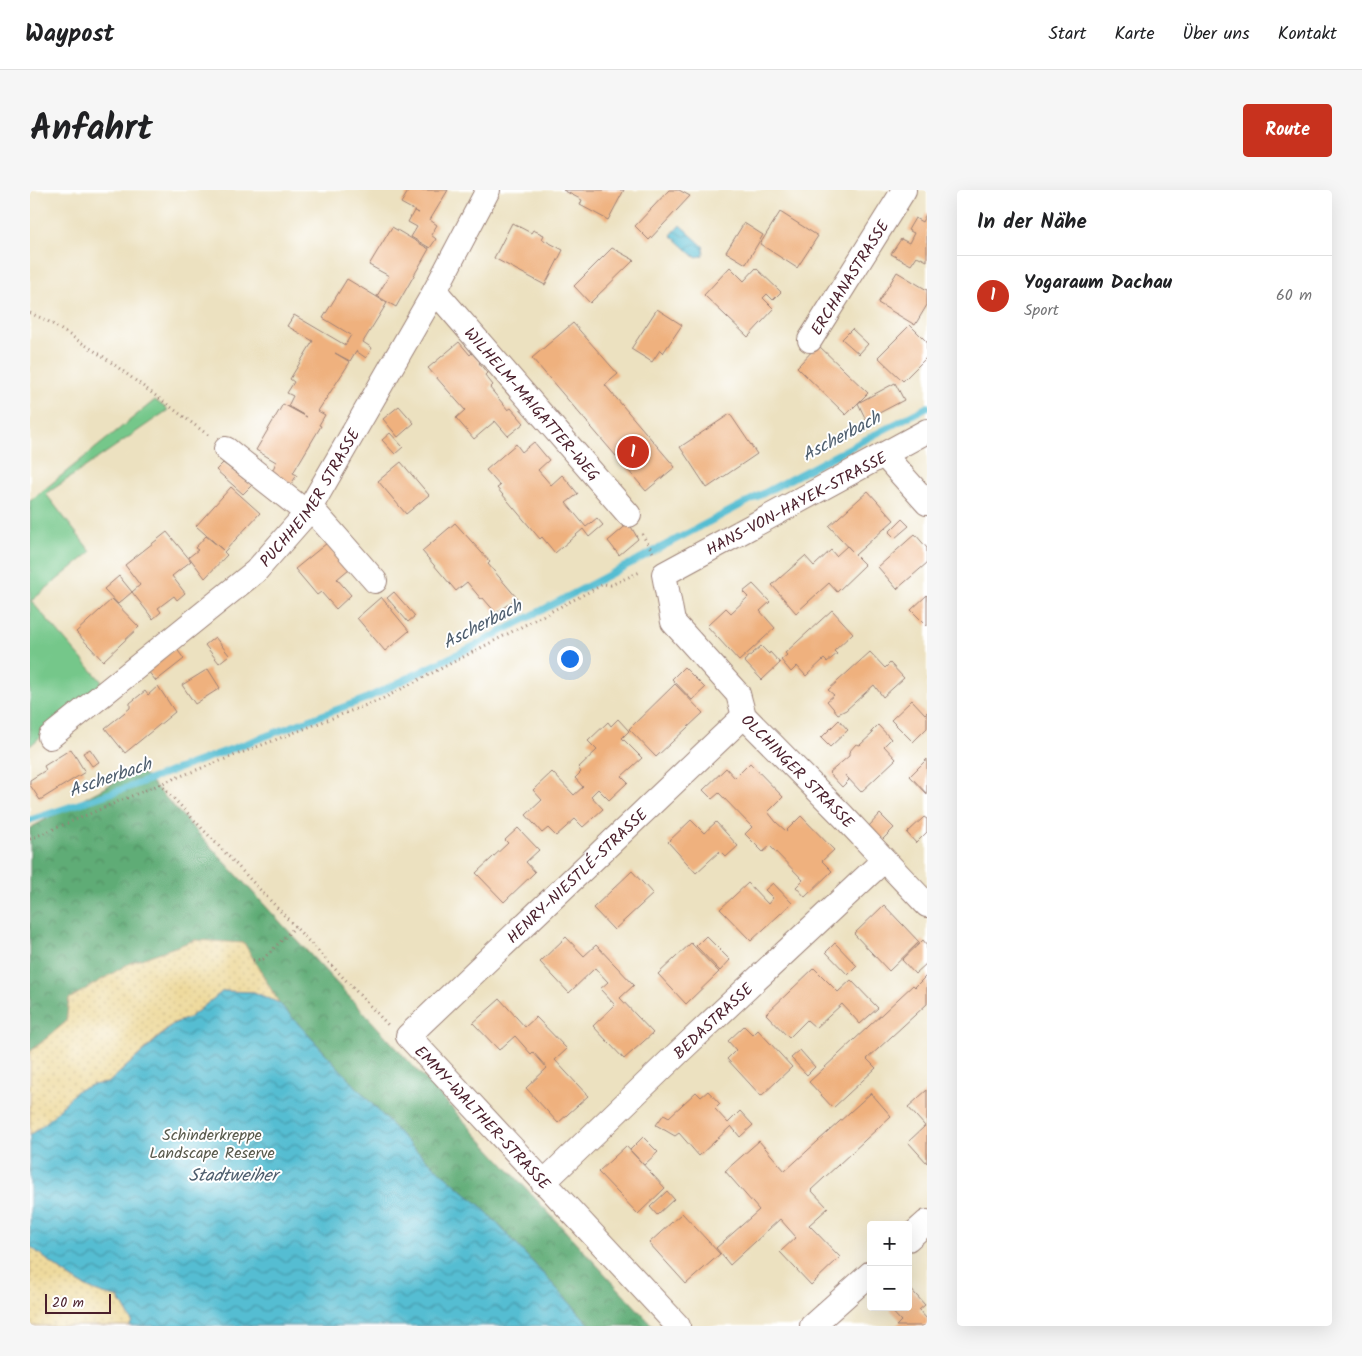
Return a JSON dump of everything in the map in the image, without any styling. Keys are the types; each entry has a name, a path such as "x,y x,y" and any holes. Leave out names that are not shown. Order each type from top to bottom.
{"street":[{"name":"PUCHHEIMER STRASSE","path":"50,737 256,571 309,511 435,291 488,190"},
{"name":"ERCHANASTRASSE","path":"810,340 904,190"},
{"name":"WILHELM-MAIGATTER-WEG","path":"435,291 629,515"},
{"name":"HANS-VON-HAYEK-STRASSE","path":"654,566 884,455 927,430"},
{"path":"226,449 309,511 375,581"},
{"path":"884,455 927,502"},
{"name":"OLCHINGER STRASSE","path":"654,566 672,622 738,694 744,716 927,905"},
{"name":"HENRY-NIESTLÉ-STRASSE","path":"408,1036 744,716"},
{"name":"BEDASTRASSE","path":"544,1183 884,860"},
{"name":"EMMY-WALTHER-STRASSE","path":"408,1036 678,1326"},
{"path":"912,1235 927,1222"},
{"path":"812,1326 867,1277"}],"path":[{"path":"30,313 46,320 104,357 226,449"},
{"path":"30,839 160,784 382,699 604,584 611,584 654,566 645,537"},
{"name":"EMMY-WALTHER-STRASSE","path":"160,784 397,1034 408,1036"},
{"path":"253,960 263,959 295,927"}],"green space":[{"path":"155,400 168,410 46,494 91,552 31,601 102,682 30,746 30,501"},
{"path":"139,769 653,1326 591,1326 484,1209 411,1146 279,1003 243,943 66,1022 30,1052 30,828"}],"sand":[{"path":"195,940 244,943 279,1003 254,992 223,991 189,1018 174,1023 108,1083 92,1085 30,1136 30,1052 66,1022 69,999 130,963"},
{"path":"30,1246 82,1285 106,1295 118,1297 132,1321 130,1326 30,1326"}],"water":[{"path":"680,225 704,247 702,256 695,257 671,235"},
{"name":"Stadtweiher","path":"223,991 254,992 279,1003 411,1146 484,1209 591,1326 130,1326 132,1321 118,1297 106,1295 82,1285 30,1246 30,1136 51,1118 76,1091 92,1085 108,1083 175,1023 189,1018"}],"building":[{"path":"409,190 448,190 430,220 437,225 431,235 436,239 430,248 411,237 417,227 408,222 414,211 419,213 401,203"},
{"path":"563,190 624,190 608,220 580,205 582,200"},
{"path":"669,190 679,190 690,196 649,240 635,226"},
{"path":"780,212 818,236 797,268 760,244"},
{"path":"927,212 927,261 917,256 911,265 891,254 901,239 909,243 914,233 908,230 915,218 922,222"},
{"path":"512,223 531,233 533,230 544,235 542,239 563,250 545,285 494,258"},
{"path":"744,223 763,235 746,264 726,252"},
{"path":"392,227 429,249 396,307 377,296 389,276 369,265"},
{"path":"612,248 634,260 590,303 574,286"},
{"path":"730,267 744,281 756,268 781,292 773,300 767,294 763,298 774,309 748,337 704,295"},
{"path":"897,272 927,290 927,305 915,325 878,303"},
{"path":"347,279 387,303 363,342 372,348 366,358 356,351 350,361 335,353 350,362 318,411 325,415 319,425 321,426 293,473 297,475 291,484 272,472 276,462 256,450 283,404 307,417 288,406 293,396 287,393 294,382 290,379 313,341 287,326 294,315 345,345 351,335 323,318"},
{"path":"657,309 682,325 663,353 660,350 652,362 631,349"},
{"path":"573,323 618,374 605,385 675,467 646,491 532,358"},
{"path":"910,325 927,342 927,357 903,381 878,357"},
{"path":"852,329 868,344 859,354 842,339"},
{"path":"459,342 470,355 472,353 480,362 487,373 485,375 493,385 490,388 508,410 511,408 524,423 508,436 495,421 474,439 456,418 465,410 428,368"},
{"path":"818,345 868,393 846,415 797,367"},
{"path":"895,383 904,400 866,420 858,403"},
{"path":"399,406 414,423 398,437 383,419"},
{"path":"730,414 757,454 707,488 680,447"},
{"path":"390,433 403,447 395,454 382,440"},
{"path":"534,442 549,460 538,470 551,485 562,475 570,484 578,494 566,503 586,527 597,518 603,525 589,537 583,529 555,553 542,537 540,539 497,488 500,486 486,470 516,444 522,452"},
{"path":"401,462 429,495 406,514 378,481"},
{"path":"223,463 252,485 243,494 216,470"},
{"path":"231,487 260,513 224,552 227,555 205,578 189,557 198,550 195,548 206,536 223,550 196,526"},
{"path":"868,491 894,520 855,555 865,565 837,592 829,583 796,613 772,585 805,556 814,566 831,550 836,556 847,546 852,551 829,526"},
{"path":"902,519 909,526 895,538 889,532"},
{"path":"455,523 490,562 488,564 517,598 496,613 467,582 456,591 422,551"},
{"path":"629,523 638,539 619,555 608,541"},
{"path":"167,532 191,561 172,576 185,593 177,600 174,596 158,608 161,612 153,619 132,592 140,585 125,565"},
{"path":"915,534 927,548 927,563 897,589 878,567"},
{"path":"327,543 349,569 337,579 351,595 336,609 321,592 317,595 295,569"},
{"path":"119,576 132,592 118,604 104,589"},
{"path":"753,584 770,602 760,611 775,628 739,661 707,626 726,608 731,613 748,597 743,592"},
{"path":"394,592 415,616 408,622 387,598"},
{"path":"927,595 927,626 911,610"},
{"path":"381,597 409,631 385,651 357,618"},
{"path":"112,599 139,627 103,661 76,632"},
{"path":"832,610 853,633 834,651 837,654 827,662 824,659 806,676 797,666 791,672 781,660 787,655 785,653"},
{"path":"215,637 229,655 219,663 205,645"},
{"path":"761,646 769,654 770,652 780,663 762,680 744,661"},
{"path":"176,648 184,659 156,681 147,670"},
{"path":"870,652 885,668 890,663 904,678 883,697 874,685 846,710 838,714 827,701 834,695 828,690"},
{"path":"684,667 705,688 692,700 672,679"},
{"path":"208,669 220,688 195,704 182,685"},
{"path":"675,684 703,713 656,757 629,729"},
{"path":"158,686 175,712 125,753 105,728 130,708 130,703 145,691 148,695"},
{"path":"912,700 925,714 927,712 927,728 913,742 891,720"},
{"path":"618,719 629,731 622,738 642,758 622,776 628,782 609,800 598,789 591,796 603,809 583,827 575,819 556,836 548,828 542,833 526,815 542,800 533,790 552,772 574,795 583,787 575,778 581,772 578,768 597,750 588,741 608,722 611,726"},
{"path":"839,720 848,730 830,747 821,738"},
{"path":"878,725 891,739 884,746 896,759 861,792 845,775 849,780 842,787 829,773 849,756 849,752 856,744 860,745 873,733 871,732"},
{"path":"71,749 85,772 40,800 30,785 30,780 46,770 44,766"},
{"path":"90,749 99,762 92,766 83,753"},
{"path":"927,759 927,794 910,776"},
{"path":"750,763 783,797 768,812 776,822 786,831 801,816 834,850 822,861 832,871 805,897 796,887 803,880 770,846 763,852 745,834 752,827 719,793 712,799 703,790 726,768 735,778"},
{"path":"880,814 894,828 881,841 868,827"},
{"path":"924,817 927,819 927,832 916,843 907,833"},
{"path":"691,820 704,833 716,822 738,846 726,857 720,851 696,873 668,842"},
{"path":"518,828 539,850 526,862 535,872 504,902 476,873 508,843 505,840"},
{"path":"632,871 653,894 614,930 593,908"},
{"path":"748,883 768,904 773,898 765,890 773,883 792,903 751,941 720,909"},
{"path":"884,905 919,942 889,971 854,934"},
{"path":"706,936 730,960 720,971 696,946"},
{"path":"566,937 584,956 596,945 634,985 620,998 653,1033 624,1059 593,1026 615,1005 600,989 608,982 595,968 569,993 540,962"},
{"path":"923,940 927,945 927,963 915,974 902,960"},
{"path":"691,943 719,972 686,1004 658,974"},
{"path":"835,943 857,966 848,975 826,952"},
{"path":"814,968 838,992 851,980 878,1008 860,1024 842,1004 816,1028 807,1020 789,1038 766,1014"},
{"path":"927,975 927,1004 867,1059 876,1068 833,1108 809,1082 913,985 915,987"},
{"path":"500,999 525,1027 536,1017 567,1049 555,1060 588,1096 558,1123 526,1088 547,1068 515,1036 499,1050 473,1023"},
{"path":"744,1026 753,1035 758,1030 792,1067 761,1096 727,1059 736,1050 728,1041"},
{"path":"800,1050 815,1067 807,1075 791,1058"},
{"path":"927,1090 927,1163 908,1142 925,1126 908,1107"},
{"path":"708,1091 720,1104 715,1109 728,1123 740,1111 753,1125 740,1137 731,1126 699,1156 679,1133 675,1136 656,1125 664,1114 669,1117 696,1092 701,1097"},
{"path":"871,1093 891,1116 811,1190 828,1208 809,1225 840,1257 811,1285 780,1252 796,1237 780,1219 730,1265 716,1248 759,1210 725,1171 759,1141 785,1171"},
{"path":"643,1137 658,1152 644,1165 630,1150"},
{"path":"626,1146 665,1188 638,1214 598,1172"},
{"path":"667,1191 674,1199 657,1215 650,1207"},
{"path":"682,1213 720,1254 686,1284 649,1243"},
{"path":"912,1290 925,1305 919,1310 927,1319 927,1326 896,1326 901,1321 892,1311 912,1311"}],"waterway":[{"name":"Ascherbach","path":"30,820 132,786 365,699 474,646 927,407"}],"place":[{"name":"Yogaraum Dachau","path":"633,452"}],"park label":[{"name":"Schinderkreppe Landscape Reserve","path":"212,1143"}]}
